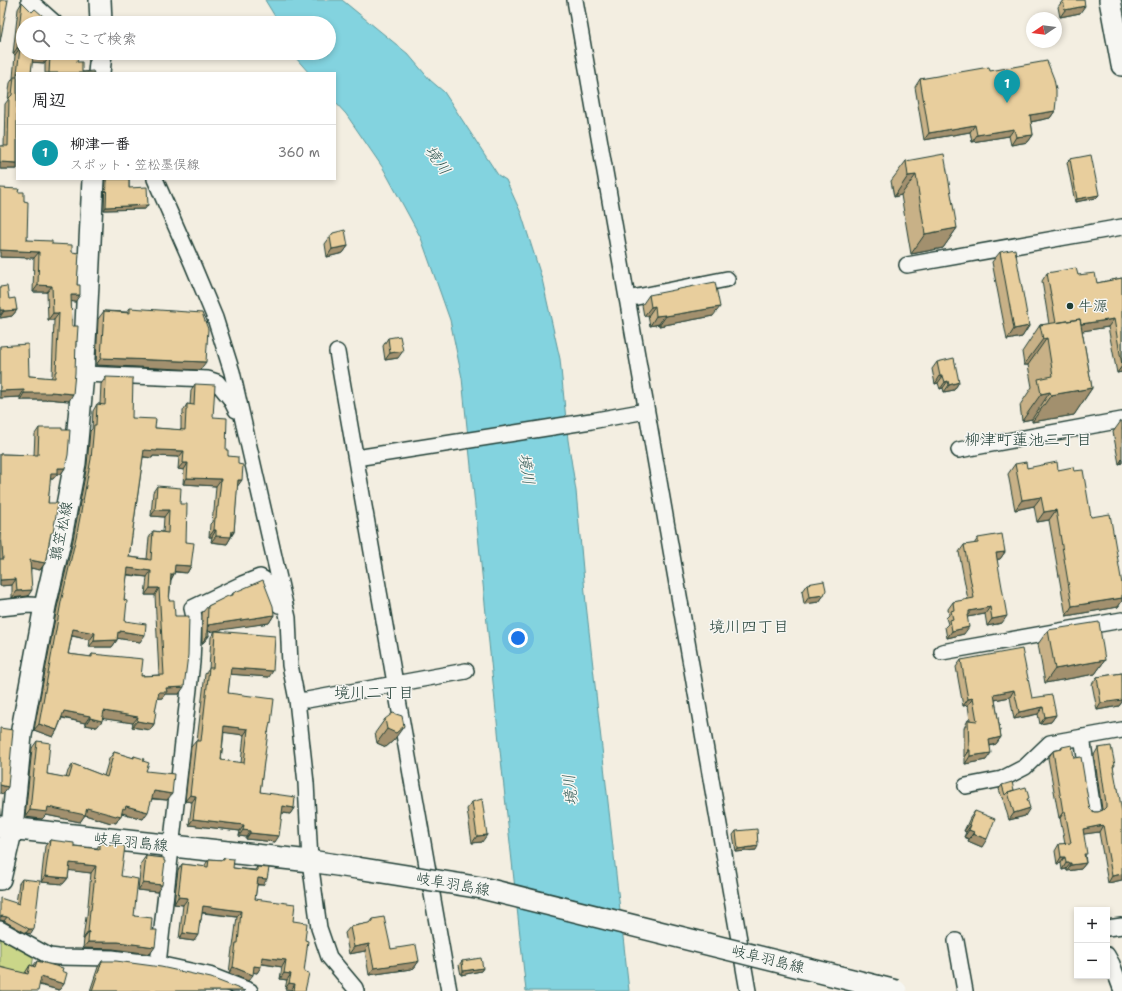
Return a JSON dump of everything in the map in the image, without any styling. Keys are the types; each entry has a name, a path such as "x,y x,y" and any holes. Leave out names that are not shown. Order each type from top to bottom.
{"main road":[{"path":"100,0 101,16"},
{"path":"1110,0 1122,65"},
{"name":"鶉笠松線","path":"0,879 6,828 21,735 45,606 75,463 83,374 93,180"},
{"name":"岐阜羽島線","path":"6,828 310,860 482,888 896,991"}],"street":[{"path":"29,0 47,16"},
{"path":"575,0 748,991"},
{"path":"155,180 215,318 232,372 288,618 290,665 297,700 306,783 310,860 319,928 329,957 356,990"},
{"path":"907,265 1122,227"},
{"path":"627,299 727,279"},
{"path":"337,352 449,991"},
{"path":"83,374 208,379 217,382 230,398 237,412 241,416"},
{"path":"356,458 646,411"},
{"path":"960,450 1122,420"},
{"path":"158,964 192,662 194,617 192,608 260,577 266,580 274,593 283,615 288,618"},
{"path":"0,608 29,605 45,606"},
{"path":"942,652 1122,620"},
{"path":"297,700 307,700 466,671"},
{"path":"966,786 1002,779 1025,767 1050,743 1122,730"},
{"path":"1082,737 1093,810"},
{"path":"1110,928 1122,926"},
{"path":"0,929 49,956 112,958 158,964 209,975 250,991"},
{"path":"956,941 965,991"},
{"path":"1110,960 1122,991"}],"green space":[{"path":"0,937 34,954 29,986 0,978"}],"water":[{"name":"境川","path":"265,0 342,0 408,54 430,80 444,92 498,175 506,180 521,213 542,279 560,359 568,440 576,491 586,604 629,991 526,991 462,378 450,320 421,238 383,168 346,114 336,103 336,72 308,72 298,60 336,60 336,16 275,16"}],"building":[{"path":"0,0 8,0 0,42"},
{"path":"1063,0 1084,0 1085,6 1065,10"},
{"path":"22,2 32,12 35,9 43,16 20,16"},
{"path":"19,60 33,60 31,72 17,72"},
{"path":"50,60 77,60 77,62 82,62 82,72 49,72"},
{"path":"1047,61 1054,79 1056,90 1055,111 1030,115 1033,135 1016,137 1014,129 977,135 975,125 929,133 920,79 989,67 990,71"},
{"path":"14,77 16,77 16,163 0,162 0,146 8,146 9,98 12,95"},
{"path":"944,154 957,228 925,234 916,175 908,176 906,161"},
{"path":"1091,155 1099,195 1077,199 1070,159"},
{"path":"107,180 129,180 129,188 147,187 148,205 106,207"},
{"path":"0,188 19,189 18,192 24,192 24,201 28,202 27,240 52,241 52,244 72,245 72,252 79,253 77,285 80,285 80,295 71,295 72,326 78,326 73,394 51,392 24,393 24,390 0,391 0,346 28,344 29,376 55,378 59,313 53,313 52,286 38,285 39,252 0,250"},
{"path":"345,230 348,246 332,249 330,237 333,233"},
{"path":"1015,249 1029,326 1014,329 1000,252"},
{"path":"1076,268 1078,275 1095,273 1097,283 1122,278 1122,365 1114,319 1081,324 1080,319 1056,323 1047,273"},
{"path":"715,282 720,307 666,316 656,316 655,306 651,307 649,295"},
{"path":"7,286 9,299 15,298 17,310 0,310 0,287"},
{"path":"130,308 202,313 208,329 206,362 101,358 104,311 130,313"},
{"path":"1080,319 1092,388 1051,395 1050,392 1041,394 1038,379 1053,376 1047,338 1043,339 1040,325"},
{"path":"400,336 403,351 390,353 388,338"},
{"path":"954,358 959,382 949,385 948,381 945,382 943,376 940,376 937,362"},
{"path":"106,377 133,378 132,418 156,419 155,428 185,430 187,404 194,405 195,384 215,385 213,417 227,418 226,450 228,450 228,456 238,457 238,464 243,465 242,480 238,480 234,532 232,531 231,537 216,536 216,530 214,530 215,518 218,507 221,479 187,478 188,463 183,463 184,451 144,450 129,557 151,560 153,531 168,533 169,510 155,510 157,486 181,488 180,504 187,504 186,542 194,543 191,566 175,565 174,574 171,574 169,601 174,601 175,616 189,616 188,655 184,687 166,688 167,692 159,692 154,724 137,721 138,717 104,711 102,721 90,718 90,716 64,711 57,730 39,724 61,602 77,533 91,459 94,425 96,425 97,404 105,405","holes":["128,568 151,571 150,588 159,588 164,675 141,676 143,659 92,654 92,657 68,654 73,629 95,633 94,641 117,640 118,632 120,633 120,631 145,635 146,624 125,621 127,601 124,600"]},
{"path":"39,428 62,428 62,430 70,430 68,455 65,468 58,468 58,473 51,473 48,503 58,503 53,533 51,533 45,563 30,560 32,590 17,591 16,579 0,580 0,559 3,559 0,533 0,454 38,455"},
{"path":"1026,462 1027,468 1057,462 1058,470 1073,467 1074,471 1083,470 1091,517 1110,514 1122,584 1122,598 1072,606 1056,510 1044,512 1041,497 1022,500 1015,464"},
{"path":"1002,534 1005,552 996,553 1007,616 992,619 990,607 969,611 969,614 967,615 969,627 952,631 950,620 953,619 951,611 954,610 953,602 974,598 964,545 978,543 978,538"},
{"path":"263,580 273,606 274,615 208,625 209,636 207,636 208,606"},
{"path":"824,581 826,590 824,595 809,597 807,584"},
{"path":"1099,622 1105,660 1055,669 1048,630"},
{"path":"215,631 275,636 273,671 231,668 228,693 274,699 260,792 295,797 294,808 283,806 279,836 250,833 250,831 243,830 244,825 193,819 196,796 190,795 196,741 201,741 209,668 213,668","holes":["224,726 248,729 244,763 221,760"]},
{"path":"1022,649 1032,698 1052,695 1056,715 1045,717 1043,707 1019,712 1014,690 994,694 1001,737 989,740 991,753 970,756 968,720 977,721 973,698 968,699 961,660"},
{"path":"1122,673 1122,700 1101,703 1097,677"},
{"path":"393,713 402,716 404,726 396,733 387,729 385,719"},
{"path":"0,728 13,730 8,787 0,785"},
{"path":"37,741 50,743 47,774 69,778 73,764 107,777 114,752 134,758 134,756 144,759 143,761 149,763 146,771 174,774 172,794 154,791 148,812 126,806 125,809 123,808 121,816 87,808 85,815 48,807 47,812 30,810"},
{"path":"1072,745 1074,758 1081,757 1089,805 1090,809 1094,812 1103,810 1106,807 1098,748 1111,746 1115,765 1113,766 1122,813 1122,874 1112,876 1103,825 1083,829 1087,854 1084,854 1086,863 1071,865 1071,863 1066,863 1065,857 1061,857 1059,844 1071,843 1065,811 1063,812 1053,751"},
{"path":"1012,782 1014,790 1005,795 1002,785"},
{"path":"1026,787 1029,798 1027,799 1030,808 1014,813 1008,792"},
{"path":"482,799 487,835 477,836 472,802"},
{"path":"975,811 995,819 987,839 973,834 974,832 969,830 971,825 969,824"},
{"path":"757,829 758,846 738,849 736,831"},
{"path":"50,840 74,843 74,846 100,849 100,843 125,846 121,876 138,879 134,916 152,918 151,930 157,930 155,947 118,942 88,942 90,910 96,866 70,863 68,878 45,876"},
{"path":"146,856 164,858 165,861 162,885 143,883"},
{"path":"224,858 234,859 233,868 257,871 257,867 269,868 267,879 258,878 255,899 295,904 293,921 307,923 305,940 308,941 304,972 309,973 305,991 294,991 295,984 289,983 291,974 284,973 286,960 262,957 261,967 254,966 253,975 233,967 236,943 238,943 241,911 203,906 198,935 183,933 188,898 178,897 182,864 208,867 209,859 224,860"},
{"path":"22,879 40,881 34,929 29,929 7,917 0,917 0,898 19,904"},
{"path":"384,917 391,949 416,945 419,961 374,968 369,944 354,947 350,927 373,922 373,919"},
{"path":"481,958 483,968 463,971 462,961"},
{"path":"37,961 63,968 62,971 67,973 64,984 41,977 38,991 0,991 0,967 28,974 30,965 35,967"},
{"path":"102,961 116,961 161,967 211,978 245,991 92,991"}],"place":[{"name":"柳津一番","path":"1007,103"},
{"name":"牛源","path":"1070,306"}],"district":[{"name":"柳津町蓮池三丁目","path":"1028,439"},
{"name":"境川四丁目","path":"749,626"},
{"name":"境川二丁目","path":"374,692"}]}
